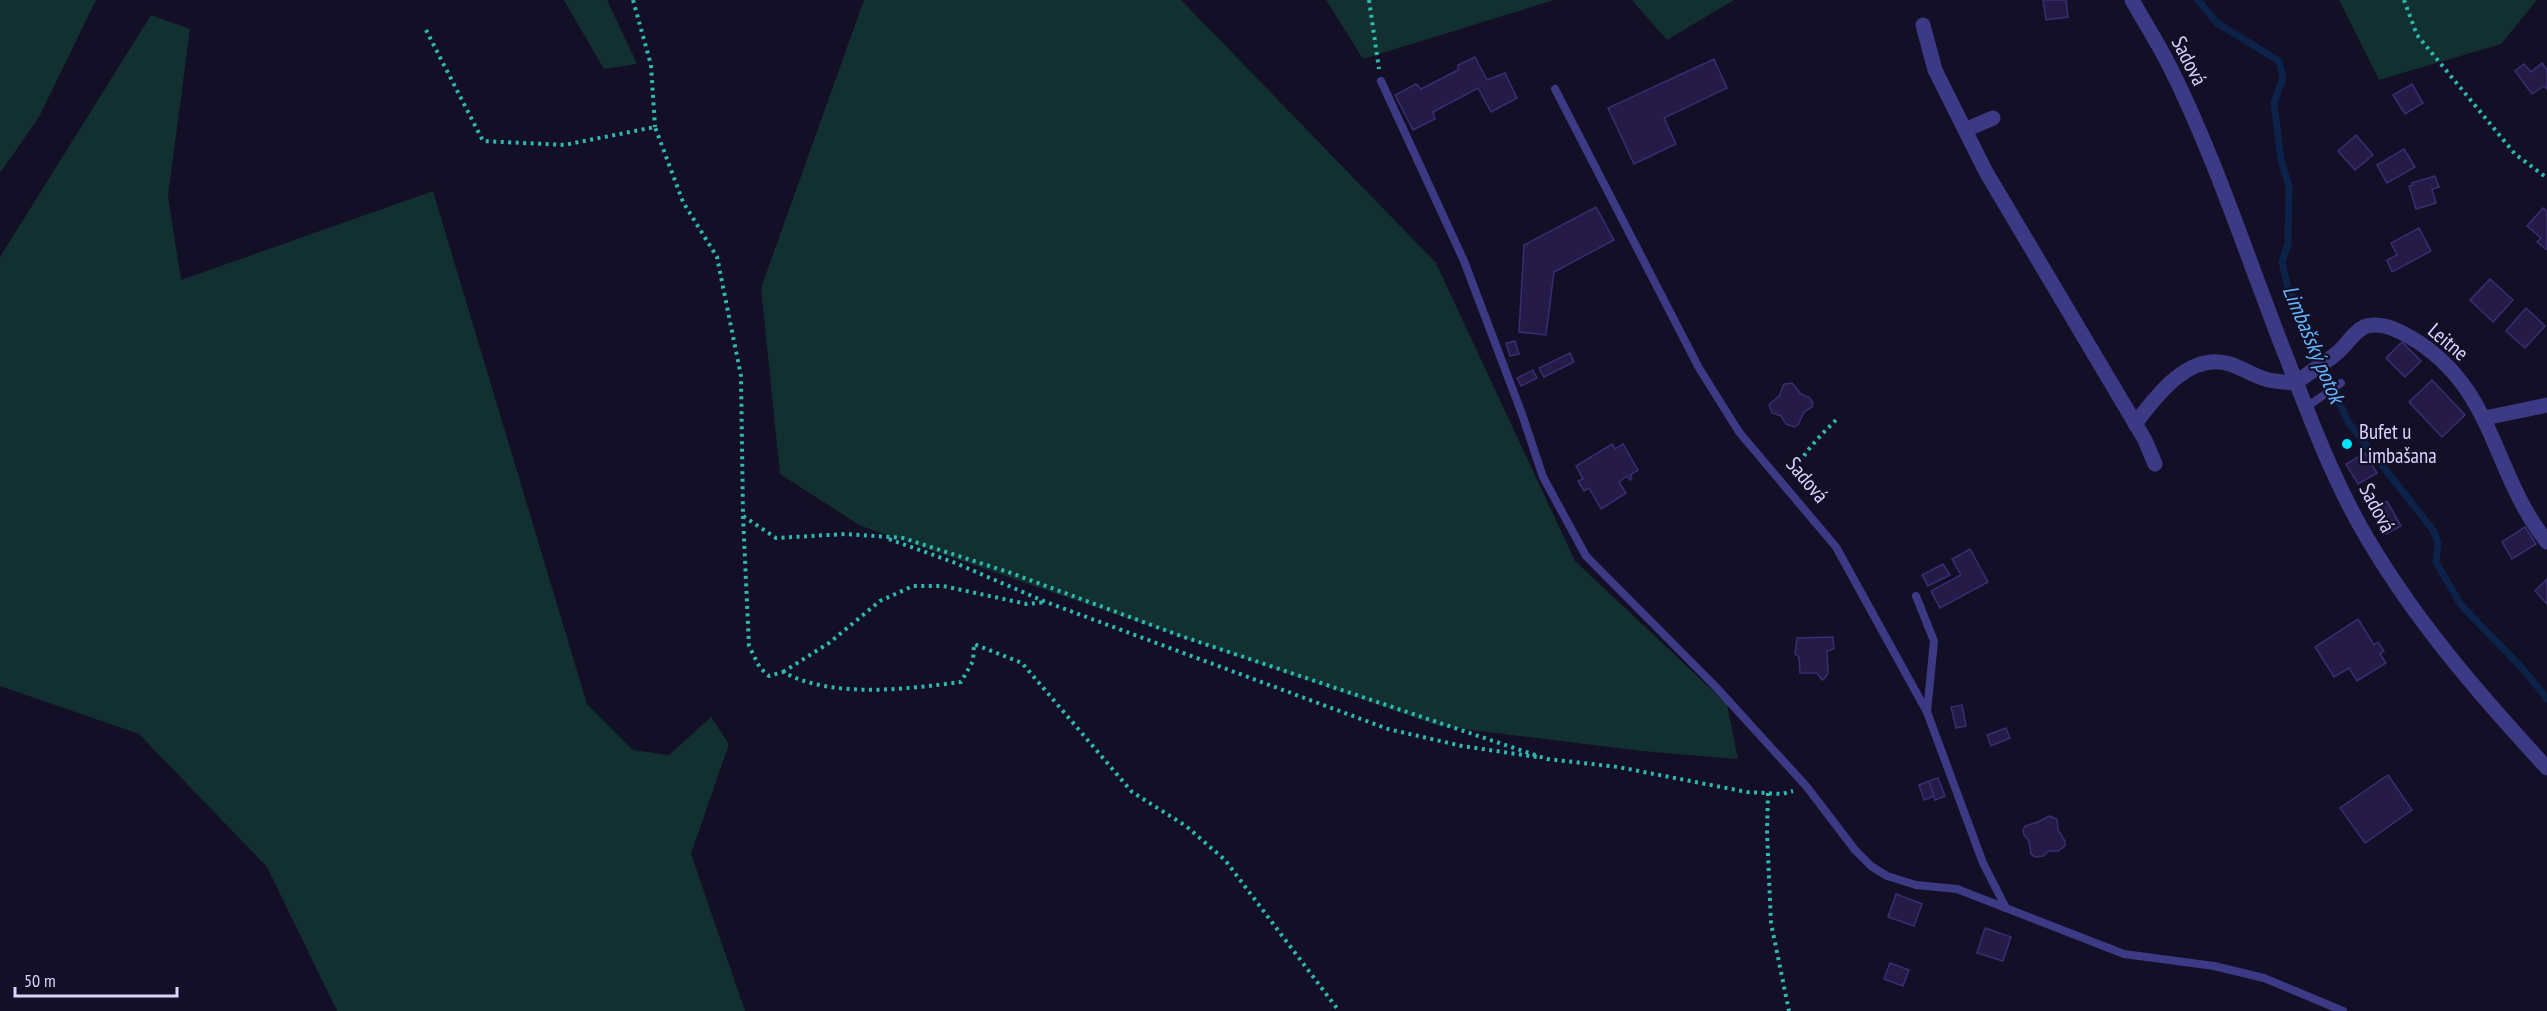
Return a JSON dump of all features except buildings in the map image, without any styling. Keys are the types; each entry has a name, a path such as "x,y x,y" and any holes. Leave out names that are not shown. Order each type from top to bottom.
{"street":[{"name":"Sadová","path":"2132,0 2168,63 2199,131 2306,408 2359,523 2397,585 2436,641 2475,689 2547,768"},
{"path":"1923,25 1935,70 1986,172 2145,440 2155,464"},
{"path":"1965,130 1992,118"},
{"name":"Leitne","path":"2296,382 2322,364 2356,332 2367,326 2381,325 2395,329 2429,348 2464,384 2485,418 2520,500 2547,542"},
{"path":"2135,424 2163,389 2182,373 2206,362 2228,363 2267,380 2296,382"},
{"path":"2485,418 2547,405"}],"lane":[{"path":"1381,81 1464,261 1522,414 1543,477 1586,556 1715,686 1807,787 1870,866 1887,876 1916,885 1957,890 2124,954 2214,966 2264,978 2343,1011"},
{"name":"Sadová","path":"1555,89 1699,368 1739,432 1836,547 1927,712 1983,863 2006,908"},
{"path":"2306,408 2338,385"},
{"path":"1916,596 1934,641 1927,712"}],"path":[{"path":"633,0 651,65 655,127 683,202 717,257 741,376 743,516 749,646 760,668 769,676 783,672 829,644 880,602 913,586 944,586 1027,604 1046,602"},
{"path":"1369,0 1381,81"},
{"path":"2404,0 2417,35 2515,154 2547,178"},
{"path":"426,30 483,141 564,145 655,127"},
{"path":"1789,491 1796,468 1816,440 1836,420"},
{"path":"743,516 777,538 846,534 903,538 1011,573 1181,636 1547,759"},
{"path":"878,536 903,543 1046,602 1388,729 1462,746 1547,759 1618,766 1747,792 1782,794 1807,787"},
{"path":"783,672 798,680 846,688 903,689 961,682 973,661 974,644 1022,663 1132,792 1186,826 1225,860 1339,1011"},
{"path":"1768,793 1767,832 1771,923 1789,1011"}],"green space":[{"path":"0,0 96,0 39,117 0,173"},
{"path":"564,0 607,0 637,64 604,69"},
{"path":"864,0 1181,0 1436,263 1575,561 1727,704 1738,759 1642,751 1439,726 861,526 780,474 761,288"},
{"path":"1326,0 1554,0 1363,59"},
{"path":"1632,0 1734,0 1667,40"},
{"path":"2339,0 2537,0 2501,44 2379,80"},
{"path":"151,15 190,29 168,196 181,280 433,191 587,704 633,750 669,755 711,717 729,744 691,854 745,1011 337,1011 267,867 139,734 0,686 0,257"}],"waterway":[{"name":"Limbašský potok","path":"2198,0 2217,23 2279,61 2283,78 2274,103 2281,160 2289,186 2288,244 2282,262 2287,284 2348,422 2433,530 2438,543 2436,562 2461,605 2523,669 2547,699"}],"place":[{"name":"Bufet u Limbašana","path":"2347,444"}]}
